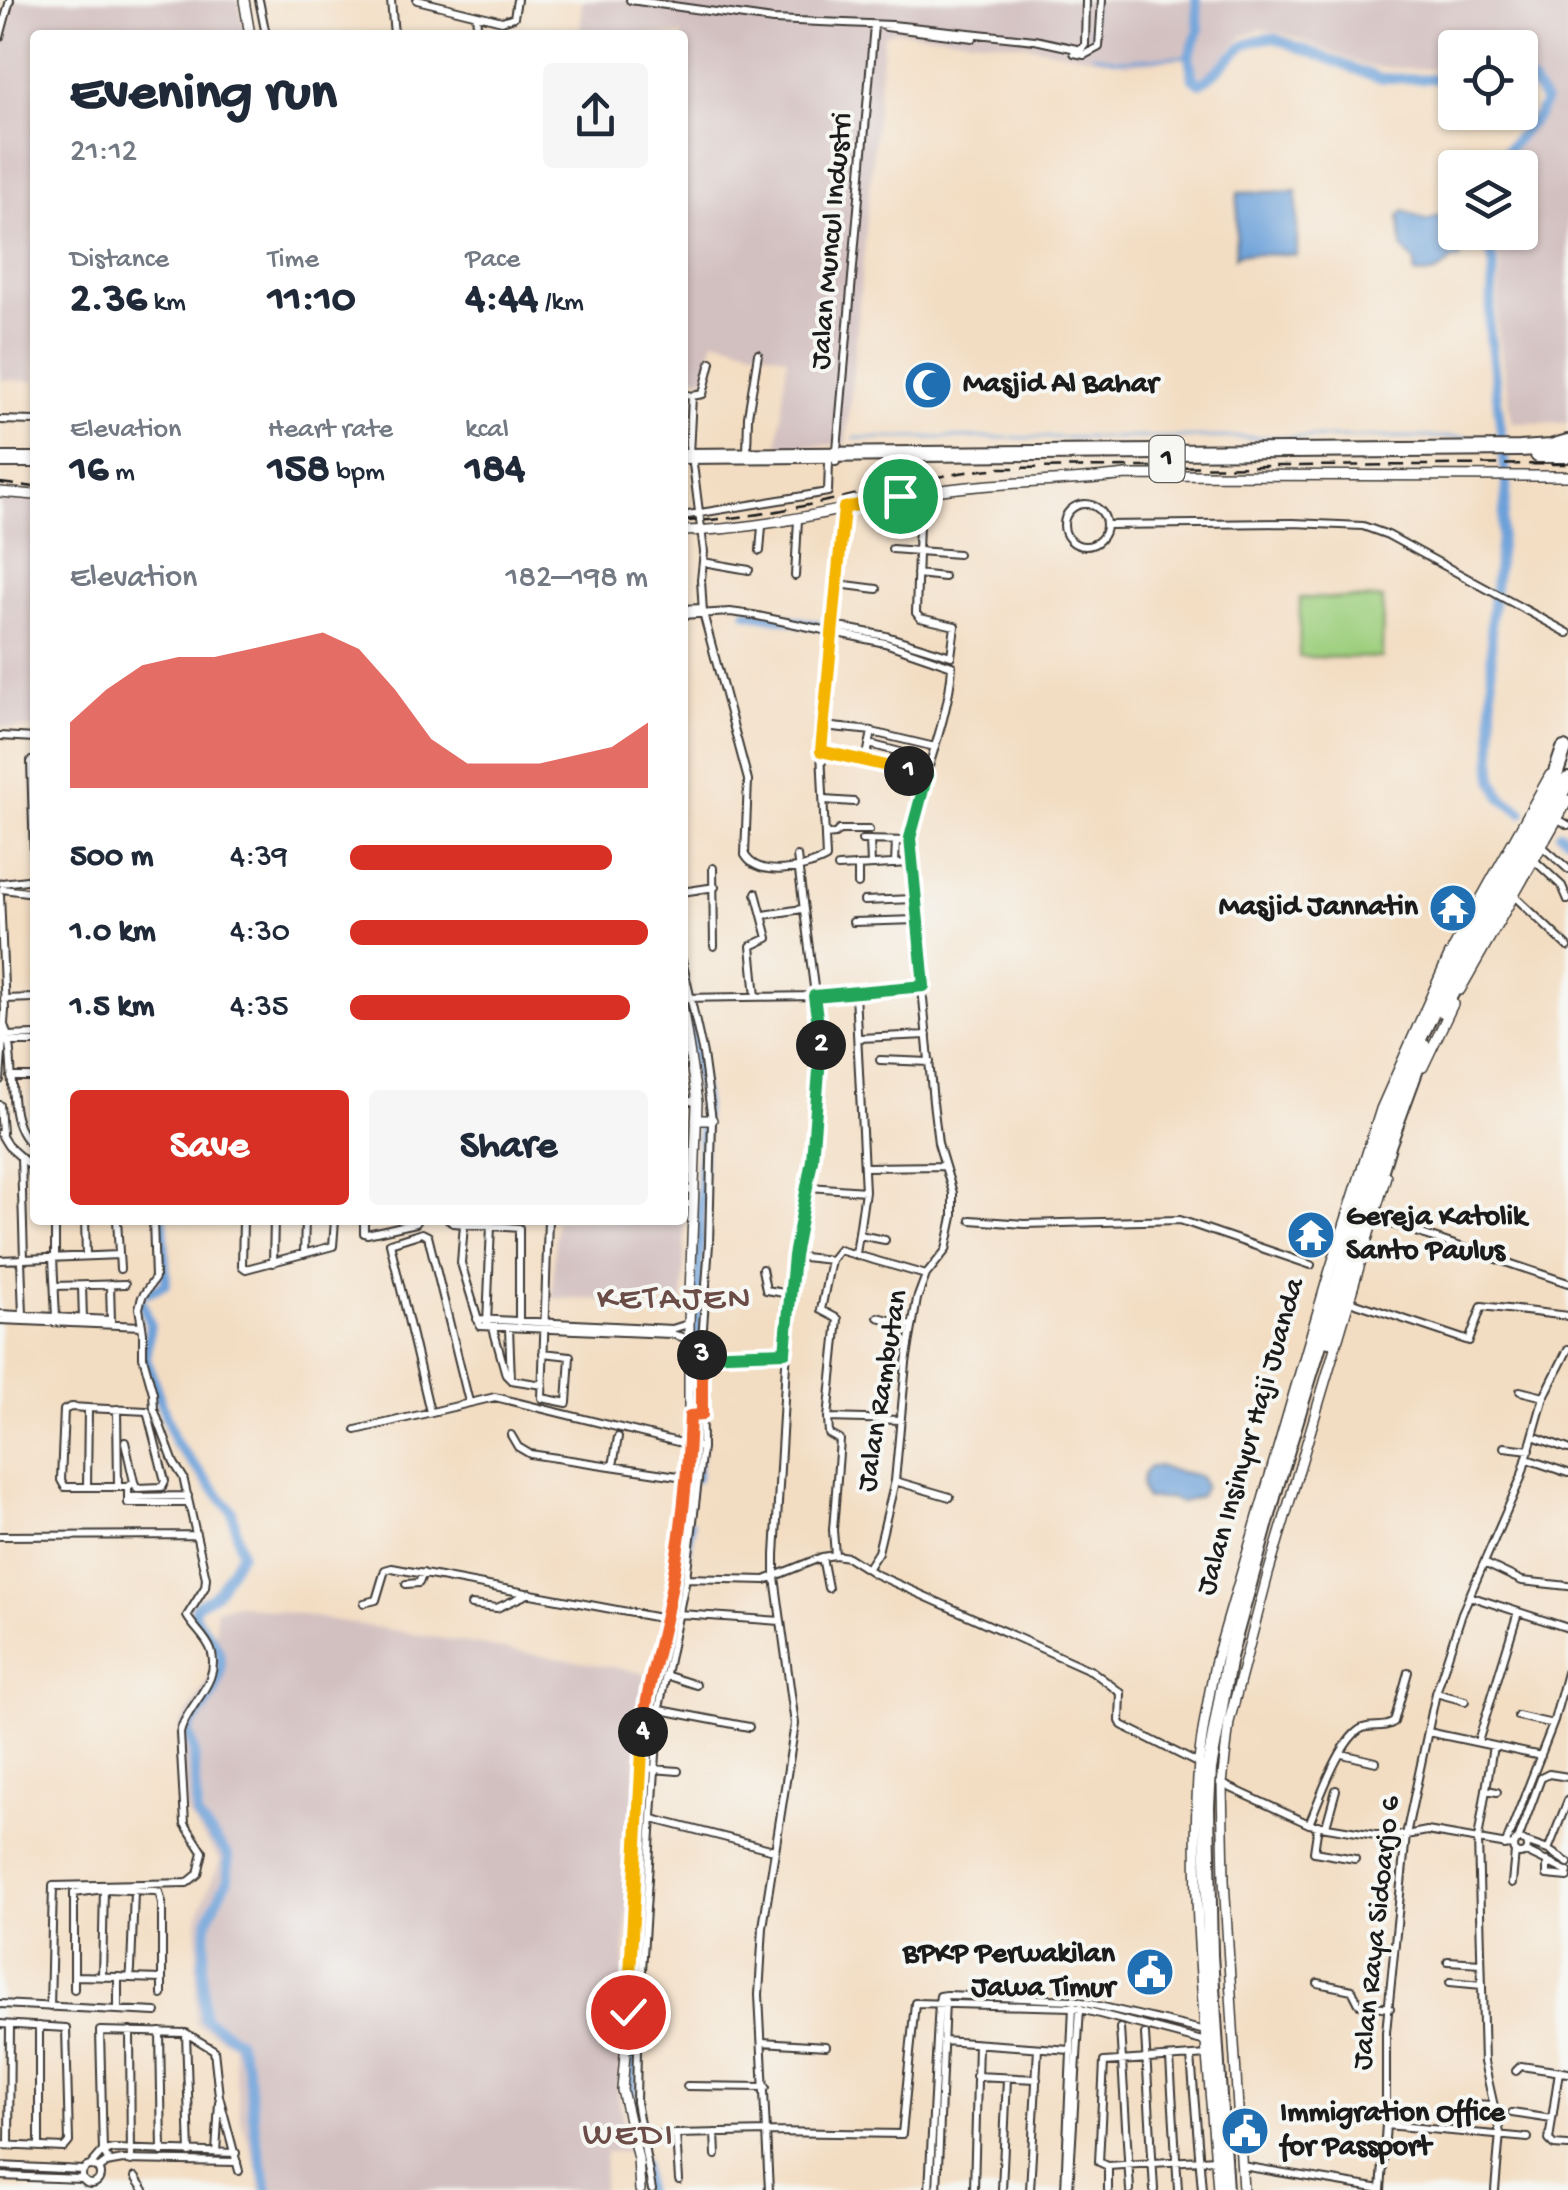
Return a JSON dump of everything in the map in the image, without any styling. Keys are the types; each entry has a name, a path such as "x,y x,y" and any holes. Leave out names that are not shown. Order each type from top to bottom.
{"highway":[{"name":"1","path":"1503,452 1568,442"},
{"name":"1","path":"688,460 1503,452 1568,456"},
{"name":"1","path":"688,460 746,455 834,459"},
{"path":"0,460 30,460"},
{"path":"0,468 30,468"},
{"name":"Jalan Insinyur Haji Juanda","path":"1551,814 1550,790 1567,750"},
{"name":"Jalan Insinyur Haji Juanda","path":"1221,2190 1211,1867 1211,1711 1230,1630 1286,1436 1393,1096 1466,945 1551,814 1568,780"},
{"name":"Jalan Insinyur Haji Juanda","path":"1210,1807 1218,1782 1237,1667 1392,1144 1429,1034 1466,945 1527,868 1535,834"},
{"name":"Jalan Insinyur Haji Juanda","path":"1211,1867 1206,1956 1209,2004 1217,2055 1233,2096 1233,2190"}],"street":[{"path":"0,37 10,0"},
{"path":"244,0 249,30"},
{"path":"260,0 265,30"},
{"path":"394,30 391,0 400,0"},
{"path":"417,0 508,21 516,12 518,0"},
{"path":"630,0 773,20 1035,40 1075,50 1085,45 1086,0"},
{"path":"886,26 1040,45 1078,55 1092,52 1101,42 1102,0"},
{"path":"476,15 478,30"},
{"name":"Jalan Muncul Industri","path":"834,459 874,25"},
{"path":"746,455 758,354"},
{"path":"688,395 703,394 711,362"},
{"path":"688,447 692,396"},
{"path":"0,420 30,420"},
{"path":"688,516 829,491 834,459"},
{"path":"688,464 702,531 703,611 747,775 746,858 759,868 825,860 821,751 844,508"},
{"path":"688,532 762,526 960,487 1078,481 1126,474 1568,476"},
{"path":"0,492 30,495"},
{"path":"688,612 738,613 886,639 944,656 952,653 955,626 916,615 920,494"},
{"path":"900,496 900,527"},
{"path":"1082,504 1097,508 1106,525 1100,540 1086,546 1071,541 1064,527 1068,512 1082,504"},
{"path":"796,576 798,517"},
{"path":"1106,525 1362,526 1388,535 1565,629"},
{"path":"760,551 762,526"},
{"path":"892,549 958,554"},
{"path":"703,562 749,570"},
{"path":"918,574 944,576"},
{"path":"838,584 877,589"},
{"name":"Jalan Rambutan","path":"867,1569 878,1552 895,1481 911,1326 926,1275 942,1257 952,1228 954,1197 936,1124 910,863 914,816 951,686 952,666 886,639"},
{"path":"823,726 872,732 935,747"},
{"path":"866,760 872,732"},
{"path":"0,736 30,738"},
{"path":"869,744 912,755"},
{"name":"Jalan Insinyur Haji Juanda","path":"1551,814 1567,750"},
{"path":"821,751 927,775"},
{"path":"824,800 854,802"},
{"name":"Jalan Insinyur Haji Juanda","path":"1551,814 1568,800"},
{"path":"826,835 838,830 870,830"},
{"path":"1535,834 1568,869"},
{"path":"871,865 866,840 910,841"},
{"path":"895,864 896,840"},
{"path":"769,2190 759,1994 763,1927 795,1724 775,1577 785,1352 794,1256 809,1187 821,1041 797,856"},
{"path":"838,867 910,863"},
{"path":"858,866 858,884"},
{"path":"714,868 714,946"},
{"path":"1527,868 1562,886 1568,900"},
{"path":"1,888 30,880"},
{"path":"688,891 715,887"},
{"path":"1,888 30,891"},
{"path":"1,888 4,1039 0,1078 30,1077"},
{"path":"1510,892 1568,947"},
{"name":"Jalan Insinyur Haji Juanda","path":"1237,1667 1350,1301 1392,1144 1438,1034 1510,892"},
{"path":"756,893 768,939 751,946 756,998"},
{"path":"864,901 914,900"},
{"path":"764,915 802,908"},
{"path":"852,922 917,920"},
{"path":"688,1000 814,996 924,986"},
{"path":"855,993 866,1191 856,1254"},
{"path":"4,998 30,998"},
{"path":"652,2190 622,2090 644,1860 653,1708 692,1491 696,1446 695,1355 709,1244 704,1120 698,1055 688,1009"},
{"path":"859,1038 927,1036"},
{"path":"4,1039 30,1039"},
{"path":"4,1039 16,1119 30,1143"},
{"path":"695,1355 689,1338 688,1190 704,1120 696,1102 698,1055"},
{"path":"880,1060 930,1062"},
{"path":"688,1101 696,1102"},
{"path":"0,1105 1,1133 30,1166"},
{"path":"3,1120 16,1119"},
{"path":"21,1158 22,1315"},
{"path":"865,1168 944,1166"},
{"path":"809,1187 866,1191"},
{"path":"1374,1218 1568,1283"},
{"path":"971,1220 1024,1224 1180,1220 1311,1264"},
{"path":"54,1225 56,1317"},
{"path":"84,1225 86,1256"},
{"path":"118,1225 120,1269"},
{"path":"50,2006 53,1886 187,1883 198,1874 203,1852 185,1824 180,1733 184,1720 206,1688 212,1660 211,1650 187,1616 207,1582 184,1477 174,1463 154,1409 142,1357 139,1304 156,1274 153,1225"},
{"path":"243,1225 242,1267 334,1246 335,1225"},
{"path":"273,1263 274,1225"},
{"path":"304,1254 305,1225"},
{"path":"365,1225 366,1234 404,1225"},
{"path":"389,1225 389,1230"},
{"path":"464,1225 461,1262 478,1320 509,1328 519,1325"},
{"path":"478,1225 519,1228 519,1325"},
{"path":"543,1353 570,1356 568,1402 544,1400 543,1353 548,1225"},
{"path":"491,1226 489,1325 507,1377 543,1386"},
{"path":"430,1412 390,1243 422,1232 428,1236 470,1402"},
{"path":"859,1235 885,1240"},
{"path":"835,1555 833,1530 840,1440 831,1435 828,1418 838,1319 821,1308 832,1260 838,1250 926,1275"},
{"path":"0,1260 119,1255"},
{"path":"794,1256 832,1260"},
{"path":"762,1269 766,1290 790,1294"},
{"path":"0,1317 115,1321 110,1284"},
{"path":"55,1286 125,1284"},
{"path":"82,1286 83,1319"},
{"path":"1350,1301 1469,1342 1482,1306 1568,1316"},
{"path":"0,1317 142,1326"},
{"path":"878,1317 911,1326"},
{"path":"672,1332 689,1324"},
{"path":"489,1325 672,1332 689,1338"},
{"path":"509,1328 511,1380"},
{"name":"Jalan Raya Sidoarjo 6","path":"1381,2190 1386,2126 1384,2055 1406,1836 1436,1693 1469,1596 1527,1460 1544,1397 1568,1348"},
{"path":"695,1355 785,1352"},
{"path":"1558,1367 1568,1371"},
{"path":"695,1386 713,1388"},
{"path":"1520,1391 1544,1397"},
{"path":"356,1430 494,1396 696,1446"},
{"path":"71,1406 117,1409 146,1412 165,1481 162,1487 65,1487 61,1480 64,1410 71,1406"},
{"path":"87,1487 88,1408"},
{"path":"117,1409 127,1485"},
{"path":"696,1415 712,1414"},
{"path":"828,1418 901,1420"},
{"path":"511,1435 518,1447 528,1453 693,1479"},
{"path":"1532,1436 1568,1449"},
{"path":"612,1466 618,1437"},
{"path":"125,1442 128,1500 188,1499"},
{"path":"1504,1447 1530,1450"},
{"path":"1527,1460 1568,1473"},
{"path":"895,1481 950,1497"},
{"path":"0,1536 196,1535"},
{"path":"653,1708 666,1675 671,1615 686,1578 684,1548"},
{"path":"822,1557 828,1588"},
{"path":"686,1578 755,1581 822,1557 848,1557 990,1628 1060,1654 1118,1689 1121,1724 1199,1764"},
{"path":"1484,1564 1522,1582 1568,1586"},
{"path":"364,1603 376,1600 387,1568 671,1615 781,1621"},
{"path":"406,1584 419,1583 423,1573"},
{"path":"472,1605 496,1608 531,1592"},
{"path":"1469,1596 1568,1628"},
{"path":"1478,1742 1518,1612"},
{"path":"1512,1883 1515,1845 1568,1669"},
{"path":"1356,1859 1314,1852 1328,1776 1360,1729 1392,1724 1408,1672"},
{"path":"666,1675 696,1685"},
{"path":"1436,1693 1465,1701"},
{"path":"653,1708 749,1728"},
{"name":"Jalan Insinyur Haji Juanda","path":"1211,1711 1199,1764 1228,1966 1233,2096 1243,2190"},
{"path":"1518,1716 1552,1724"},
{"path":"1428,1732 1541,1756"},
{"path":"1493,1746 1478,1839 1484,2062 1500,2133 1496,2190"},
{"path":"1342,1754 1376,1762"},
{"path":"649,1769 678,1772"},
{"path":"644,1860 653,1819 649,1769"},
{"path":"1515,1845 1541,1778 1549,1774 1568,1777"},
{"path":"1218,1782 1318,1825 1362,1834 1406,1836 1421,1830 1548,1850 1568,1863"},
{"name":"Jalan Insinyur Haji Juanda","path":"1211,1867 1218,1782"},
{"path":"1318,1825 1336,1790"},
{"path":"1486,1790 1497,1792"},
{"path":"1548,1850 1568,1800"},
{"path":"653,1819 774,1850"},
{"path":"1515,1845 1547,1862 1547,1874 1568,1875"},
{"path":"102,1976 104,1890"},
{"path":"74,1989 74,1892 155,1891 161,1896 162,1995"},
{"path":"130,1978 134,1892"},
{"path":"1448,1961 1481,1962"},
{"path":"74,1976 162,1979"},
{"path":"118,1977 118,2009"},
{"path":"1450,1982 1482,1985"},
{"path":"1318,1983 1348,1988 1360,2004 1390,2008"},
{"path":"638,2135 902,2134 912,2006 944,2000 1077,2004 1203,2034"},
{"path":"933,2190 944,2000"},
{"path":"0,2004 156,2012"},
{"path":"1077,2004 1203,2034"},
{"path":"1073,2094 1071,2050 1077,2004"},
{"path":"1067,2190 1077,2004"},
{"name":"Jalan Insinyur Haji Juanda","path":"1209,2004 1203,2034 1217,2055"},
{"path":"0,2024 67,2030 69,2142 64,2148 0,2144"},
{"path":"10,2025 10,2145"},
{"path":"39,2026 39,2146"},
{"path":"1120,2028 1130,2190"},
{"path":"91,2179 103,2151 99,2033 102,2030 186,2033 214,2050 219,2096 239,2172"},
{"path":"130,2031 131,2160"},
{"path":"160,2032 162,2152"},
{"path":"186,2033 190,2153"},
{"path":"1145,2034 1154,2190"},
{"path":"940,2041 1071,2050"},
{"path":"762,2042 826,2046"},
{"path":"974,2190 978,2044"},
{"path":"1030,2190 1038,2048"},
{"path":"1108,2190 1104,2165 1105,2062 1217,2055"},
{"path":"1192,2057 1202,2190"},
{"path":"1170,2059 1178,2190"},
{"path":"1516,2070 1522,2066 1564,2072 1552,2119 1551,2144 1568,2146"},
{"path":"976,2076 1037,2079"},
{"path":"1002,2190 1007,2078"},
{"path":"687,2086 766,2087"},
{"path":"216,2153 219,2096"},
{"path":"1470,2104 1494,2105"},
{"path":"1512,2112 1552,2119"},
{"path":"1386,2126 1528,2138"},
{"path":"715,2133 716,2155"},
{"path":"676,2134 679,2180"},
{"path":"638,2135 640,2190"},
{"path":"103,2151 162,2152 177,2157 216,2153 236,2158"},
{"path":"103,2151 109,2162"},
{"path":"0,2176 91,2179 109,2162 236,2158"},
{"path":"1104,2165 1220,2160"},
{"path":"0,2166 91,2179"},
{"path":"1242,2166 1381,2190"},
{"path":"135,2178 144,2190"}],"shaded area":[{"path":"15,0 238,0 245,30 30,30 30,381 0,380 0,90 5,41"},
{"path":"582,0 1568,0 1568,423 1512,423 1497,324 1501,268 1498,250 1538,250 1538,150 1509,150 1526,130 1538,130 1538,113 1544,101 1543,89 1538,85 1538,30 1438,30 1438,69 1369,67 1286,34 1260,29 1244,35 1206,75 1193,77 1191,58 1128,64 1020,44 896,31 884,35 846,445 778,446 787,357 714,339 706,378 688,375 688,30 580,30"},
{"path":"0,497 30,500 30,729 0,727"},
{"path":"556,1225 685,1225 683,1303 552,1298"},
{"path":"237,1604 646,1673 632,1828 618,2093 629,2152 606,2152 602,2190 260,2190 258,2171 240,2116 232,2044 195,2023 197,1917 220,1861 184,1810 179,1728 214,1671 216,1609"}],"green space":[{"path":"1300,598 1383,599 1382,658 1299,657"}],"water":[{"path":"1297,191 1297,255 1235,257 1238,193"},
{"path":"1404,211 1427,221 1438,216 1438,250 1461,250 1460,259 1452,260 1435,273 1414,274 1415,263 1402,247 1399,216"},
{"path":"1150,1467 1200,1477 1205,1486 1200,1496 1180,1503 1170,1498 1146,1499 1142,1487 1144,1474"}],"waterway":[{"path":"1091,34 1093,0"},
{"path":"1196,0 1199,30 1189,56 1193,79 1201,83 1241,48 1274,38 1378,78 1438,79"},
{"path":"1093,54 1118,60 1189,56"},
{"path":"1538,92 1545,102 1538,115"},
{"path":"1507,150 1525,130"},
{"path":"1490,250 1494,268 1489,326 1507,486 1491,621 1493,779 1502,798 1522,812"},
{"path":"854,438 1502,437"},
{"path":"747,612 843,630"},
{"path":"1560,833 1568,838"},
{"path":"688,1019 703,1103 698,1393"},
{"path":"148,1292 166,1284 163,1225"},
{"path":"142,1302 150,1324 146,1359 175,1442 232,1511 241,1553 217,1592 195,1607 194,1615 219,1651 221,1667 212,1696 188,1729 194,1751 197,1817 228,1855 228,1879 208,1919 203,1963 204,2018 237,2040 247,2065 256,2137 268,2190"},
{"path":"696,1478 700,1425"},
{"path":"670,1641 690,1524"},
{"path":"653,1769 657,1701"},
{"path":"635,2040 631,2095 638,2143"},
{"path":"642,2164 645,2190"}],"railway":[{"path":"688,521 762,514 921,480 1000,468 1568,464"},
{"path":"0,483 30,486"}],"place":[{"name":"Masjid Al Bahar","path":"928,385"},
{"name":"Masjid Jannatin","path":"1453,908"},
{"name":"Gereja Katolik Santo Paulus","path":"1311,1235"},
{"name":"BPKP Perwakilan Jawa Timur","path":"1150,1972"},
{"name":"Immigration Office for Passport","path":"1245,2131"}],"district":[{"name":"KETAJEN","path":"675,1300"},
{"name":"WEDI","path":"629,2136"}],"route":[{"path":"628,2012 645,1707 678,1548 690,1416 702,1415 701,1356 785,1352 794,1256 812,1160 821,1041 814,996 924,986 910,838 927,775 821,751 844,508 900,496"}]}
